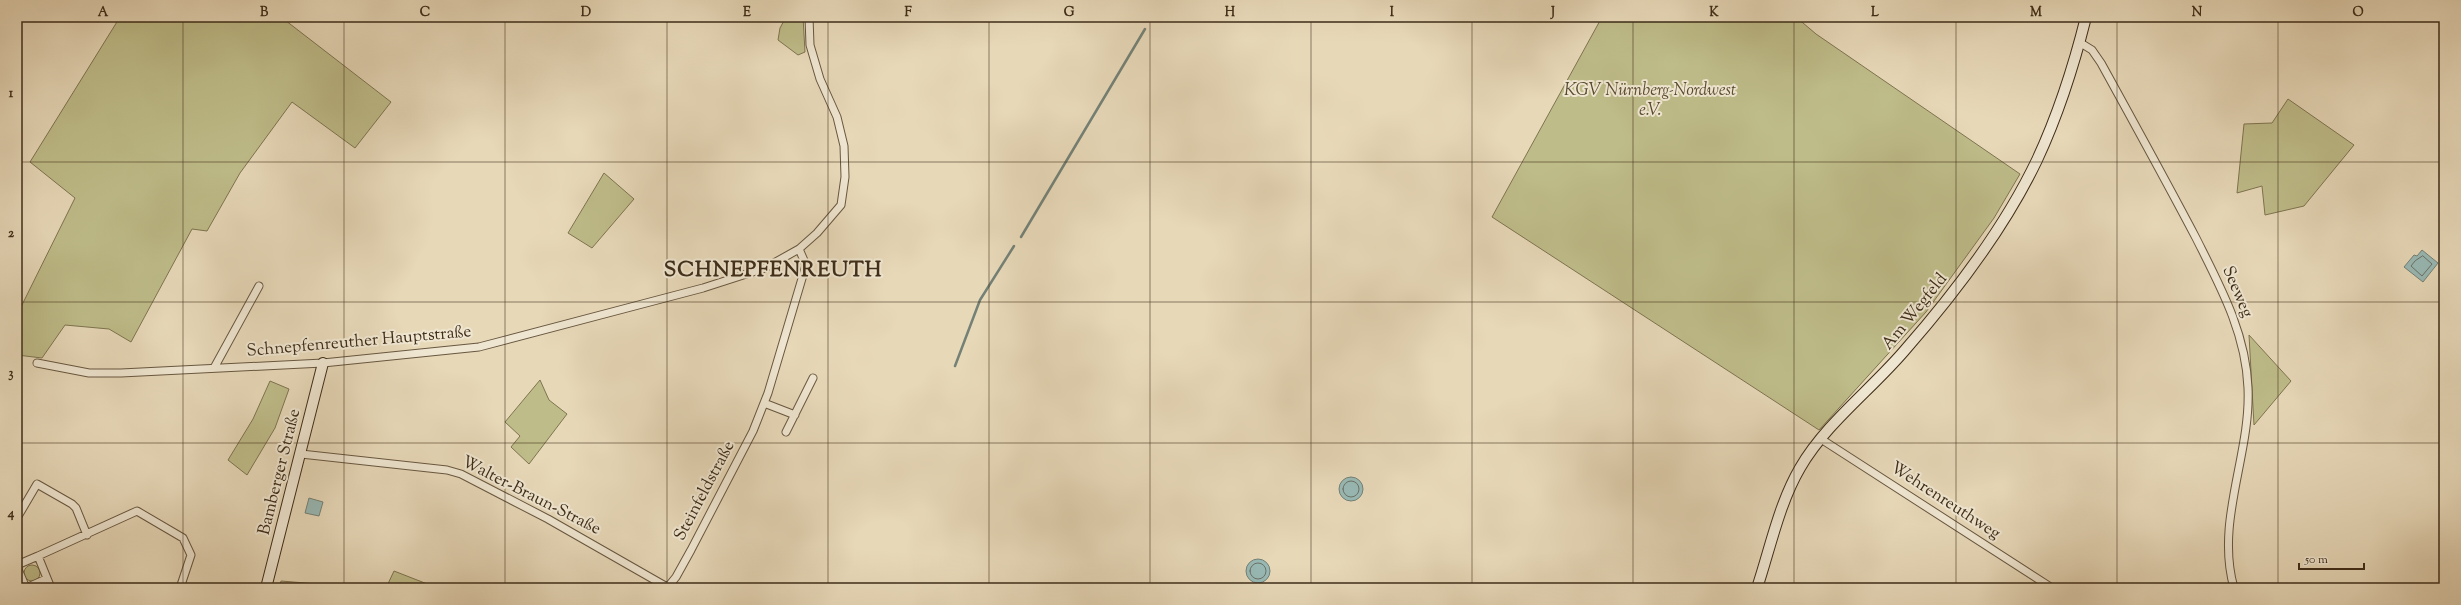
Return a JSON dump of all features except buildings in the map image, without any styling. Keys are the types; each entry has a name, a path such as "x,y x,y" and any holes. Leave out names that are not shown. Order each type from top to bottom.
{"street":[{"name":"Schnepfenreuther Hauptstraße","path":"37,363 88,373 323,363 479,347 746,275 765,268 799,249 817,233 841,205 845,177 844,146 837,117 820,79 810,45 808,17"},
{"name":"Am Wegfeld","path":"1756,588 1795,476 1821,438 1922,331 1970,269 1996,231 2028,177 2046,140 2086,17"},
{"name":"Seeweg","path":"2079,42 2092,50 2101,63 2166,181 2224,293 2241,340 2248,388 2245,436 2231,511 2228,542 2229,572 2234,588"},
{"name":"Steinfeldstraße","path":"667,588 676,577 736,465 764,403 806,265 799,249"},
{"path":"214,368 258,286"},
{"name":"Bamberger Straße","path":"266,588 323,363"},
{"path":"786,432 814,378"},
{"path":"764,403 795,415"},
{"name":"Wehrenreuthweg","path":"1821,438 2052,588"},
{"name":"Walter-Braun-Straße","path":"300,454 440,469 461,474 548,519 667,588"},
{"path":"17,518 36,484 72,504 76,508 87,535"},
{"path":"46,579 26,588 17,566 137,511 183,538 191,555 180,588"},
{"path":"40,555 46,579 51,588"}],"green space":[{"path":"120,17 281,17 391,102 355,148 292,102 240,173 207,231 192,229 131,342 109,329 65,325 42,358 17,355 17,315 75,198 30,162"},
{"path":"786,17 803,17 805,52 798,55 778,40 780,28"},
{"name":"KGV Nürnberg-Nordwest e.V.","path":"1602,17 1796,17 1816,34 2020,174 1994,218 1926,312 1819,430 1492,217"},
{"path":"2288,99 2354,145 2304,206 2265,215 2262,186 2237,193 2244,124 2272,123"},
{"path":"604,173 634,199 592,248 568,233"},
{"path":"2249,335 2291,381 2254,425"},
{"path":"540,380 549,400 567,414 529,464 511,447 520,436 505,422"},
{"path":"270,381 289,389 275,428 247,475 228,460 253,419"},
{"path":"32,565 39,570 40,573 35,580 32,581 25,576 24,573 29,566"},
{"path":"394,571 435,587 439,588 386,588"},
{"path":"281,581 353,587 355,588 279,588"}],"water":[{"path":"2422,250 2438,263 2423,282 2404,267 2414,255 2417,256"},
{"path":"1351,477 1360,480 1363,489 1360,498 1351,501 1342,498 1339,489 1342,480"},
{"path":"309,498 323,502 319,516 305,513"},
{"path":"1258,559 1267,562 1270,571 1267,580 1258,583 1249,580 1246,571 1249,562"}],"waterway":[{"path":"1021,237 1145,29"},
{"path":"955,366 980,300 1014,246"}],"district":[{"name":"SCHNEPFENREUTH","path":"773,271"}]}
